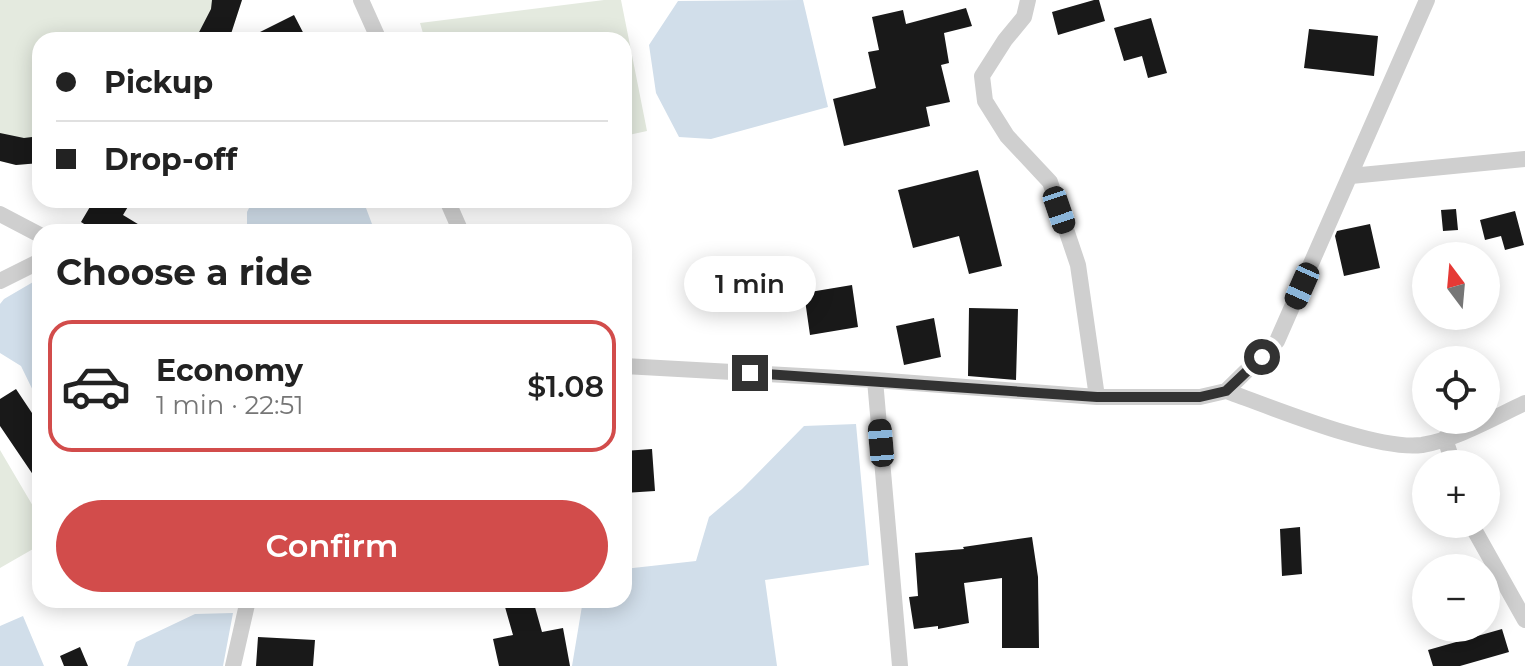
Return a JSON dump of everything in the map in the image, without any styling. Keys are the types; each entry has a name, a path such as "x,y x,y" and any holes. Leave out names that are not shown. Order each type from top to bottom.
{"street":[{"path":"361,0 375,32"},
{"path":"1028,0 1024,17 982,76 985,101 1007,136 1050,182 1078,265 1097,397"},
{"path":"632,366 875,380 1097,397 1200,397 1226,391 1277,341 1427,0"},
{"path":"1351,176 1525,159"},
{"path":"0,214 32,231"},
{"path":"0,281 32,265"},
{"path":"875,380 900,666"},
{"path":"1226,391 1326,426 1398,445 1421,445 1445,438 1525,403"},
{"path":"1445,438 1449,450"},
{"path":"1479,538 1525,620"},
{"path":"233,666 246,608"}],"shaded area":[{"path":"0,0 242,0 232,32 32,32 32,164 16,165 0,161"},
{"path":"621,0 627,32 423,32 420,23"},
{"path":"803,0 828,107 711,139 679,137 656,93 649,45 678,1"},
{"path":"632,55 647,131 632,134"},
{"path":"249,208 366,208 372,224 247,224"},
{"path":"32,283 32,389 21,366 0,353 0,304"},
{"path":"856,424 869,565 765,580 777,666 572,666 582,608 632,608 632,568 696,561 709,517 742,489 804,426"},
{"path":"0,450 32,504 32,550 0,568"},
{"path":"233,613 223,666 127,666 136,642 195,614"},
{"path":"23,616 44,666 0,666 0,626"}],"building":[{"path":"212,0 242,0 232,32 199,32 211,9"},
{"path":"1099,0 1105,21 1058,35 1052,12"},
{"path":"966,8 972,26 944,33 949,63 941,65 950,102 926,107 930,126 844,146 833,99 876,88 868,52 879,50 872,17 903,10 906,24"},
{"path":"294,15 303,32 260,32"},
{"path":"1151,18 1167,73 1148,78 1142,56 1124,61 1114,28"},
{"path":"1309,29 1378,36 1374,76 1304,68"},
{"path":"0,133 32,137 32,164 16,165 0,161"},
{"path":"978,170 1002,266 969,274 959,236 913,248 898,190"},
{"path":"89,208 127,208 123,215 138,224 84,224 81,222"},
{"path":"1456,209 1458,230 1443,231 1441,210"},
{"path":"1515,211 1524,245 1505,250 1501,236 1485,240 1480,220"},
{"path":"1370,224 1380,268 1344,276 1335,236 1337,231"},
{"path":"852,285 858,327 810,335 804,293"},
{"path":"969,308 1018,309 1016,380 968,376"},
{"path":"934,318 941,357 904,365 896,326"},
{"path":"16,389 32,413 32,473 0,426 0,399"},
{"path":"652,449 655,491 632,492 632,450"},
{"path":"1300,527 1302,574 1282,576 1280,529"},
{"path":"1032,537 1038,577 1039,648 1002,648 1002,578 964,583 969,623 938,629 938,626 914,629 909,597 918,596 915,553 964,549"},
{"path":"505,608 535,608 542,632 563,628 570,666 499,666 493,639 513,635"},
{"path":"1500,630 1509,652 1460,666 1433,666 1428,650 1456,642 1500,642"},
{"path":"258,637 315,640 313,666 256,666"},
{"path":"80,647 88,666 64,666 60,656"}],"route":[{"path":"750,373 1097,397 1200,397 1226,391 1262,357"}]}
